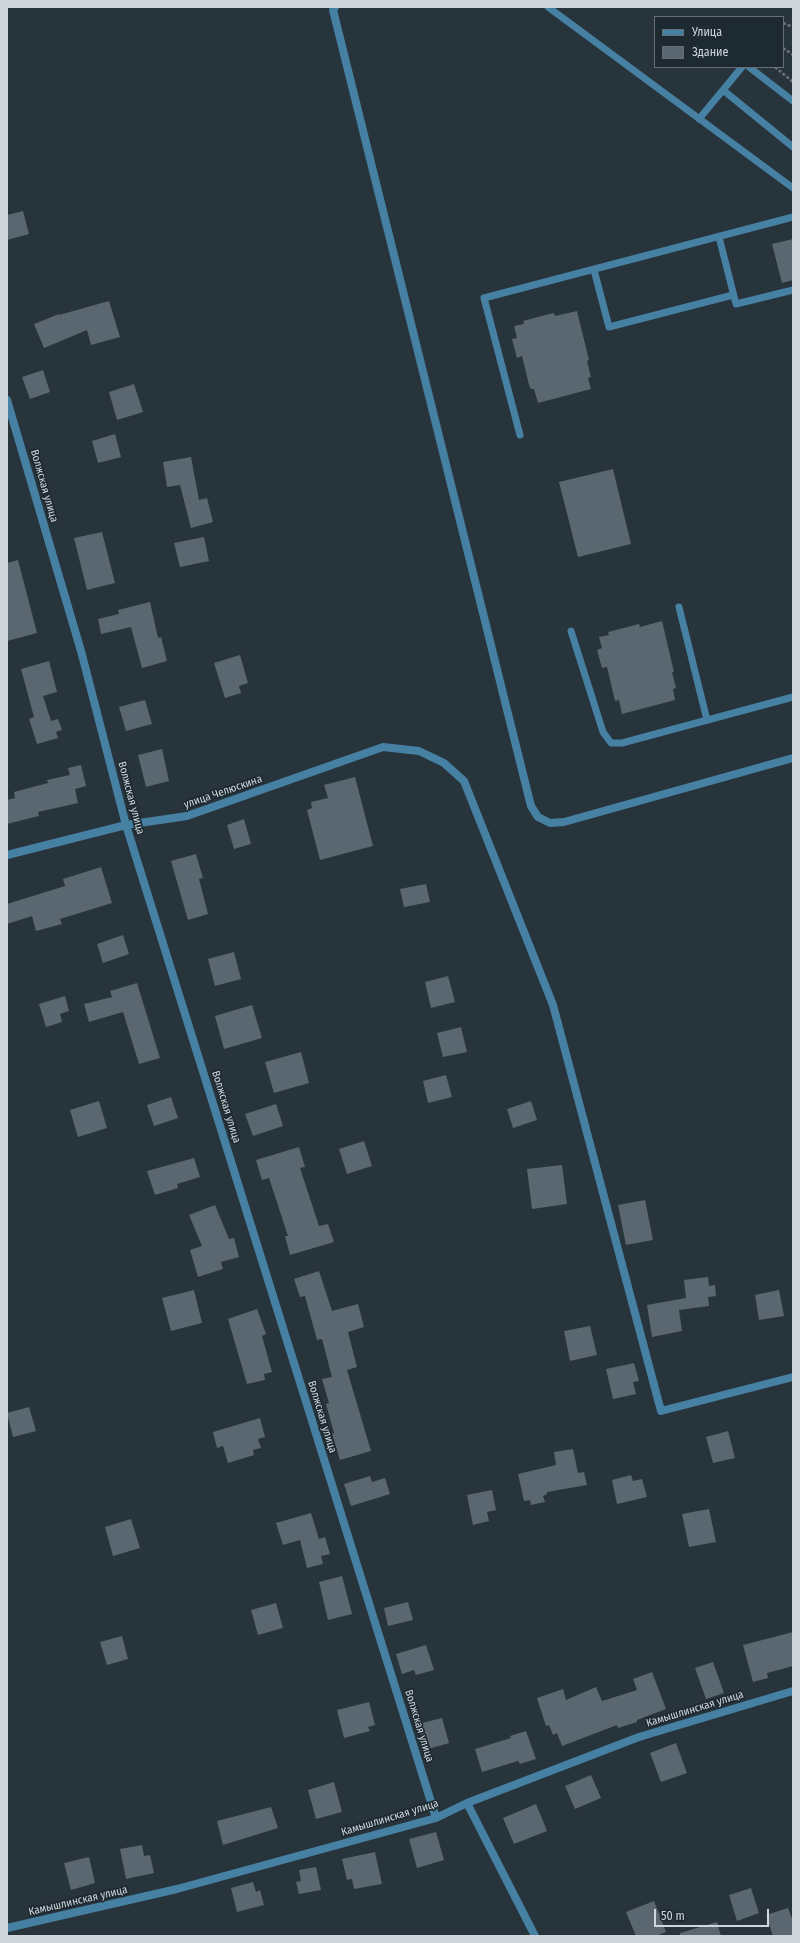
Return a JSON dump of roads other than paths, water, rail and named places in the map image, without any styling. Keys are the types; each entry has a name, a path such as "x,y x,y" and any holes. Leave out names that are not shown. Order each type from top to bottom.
{"street":[{"path":"334,9 531,806 538,817 550,823 564,822 793,758"},
{"name":"Волжская улица","path":"7,400 81,651 126,825 436,1818"},
{"name":"улица Челюскина","path":"7,854 126,825 186,816 383,747 419,751 444,763 464,781 553,1005 661,1411 793,1377"},
{"name":"Камышлинская улица","path":"7,1928 177,1889 436,1818 467,1804 639,1737 793,1691"},
{"path":"467,1804 535,1936"}],"lane":[{"path":"548,7 793,188"},
{"path":"700,119 741,68"},
{"path":"750,68 793,101"},
{"path":"723,90 793,147"},
{"path":"520,435 484,298 719,238 793,217"},
{"path":"719,238 736,304 793,290"},
{"path":"594,270 609,327 733,295"},
{"path":"679,608 707,720"},
{"path":"571,631 603,732 611,743 622,743 793,697"}]}
